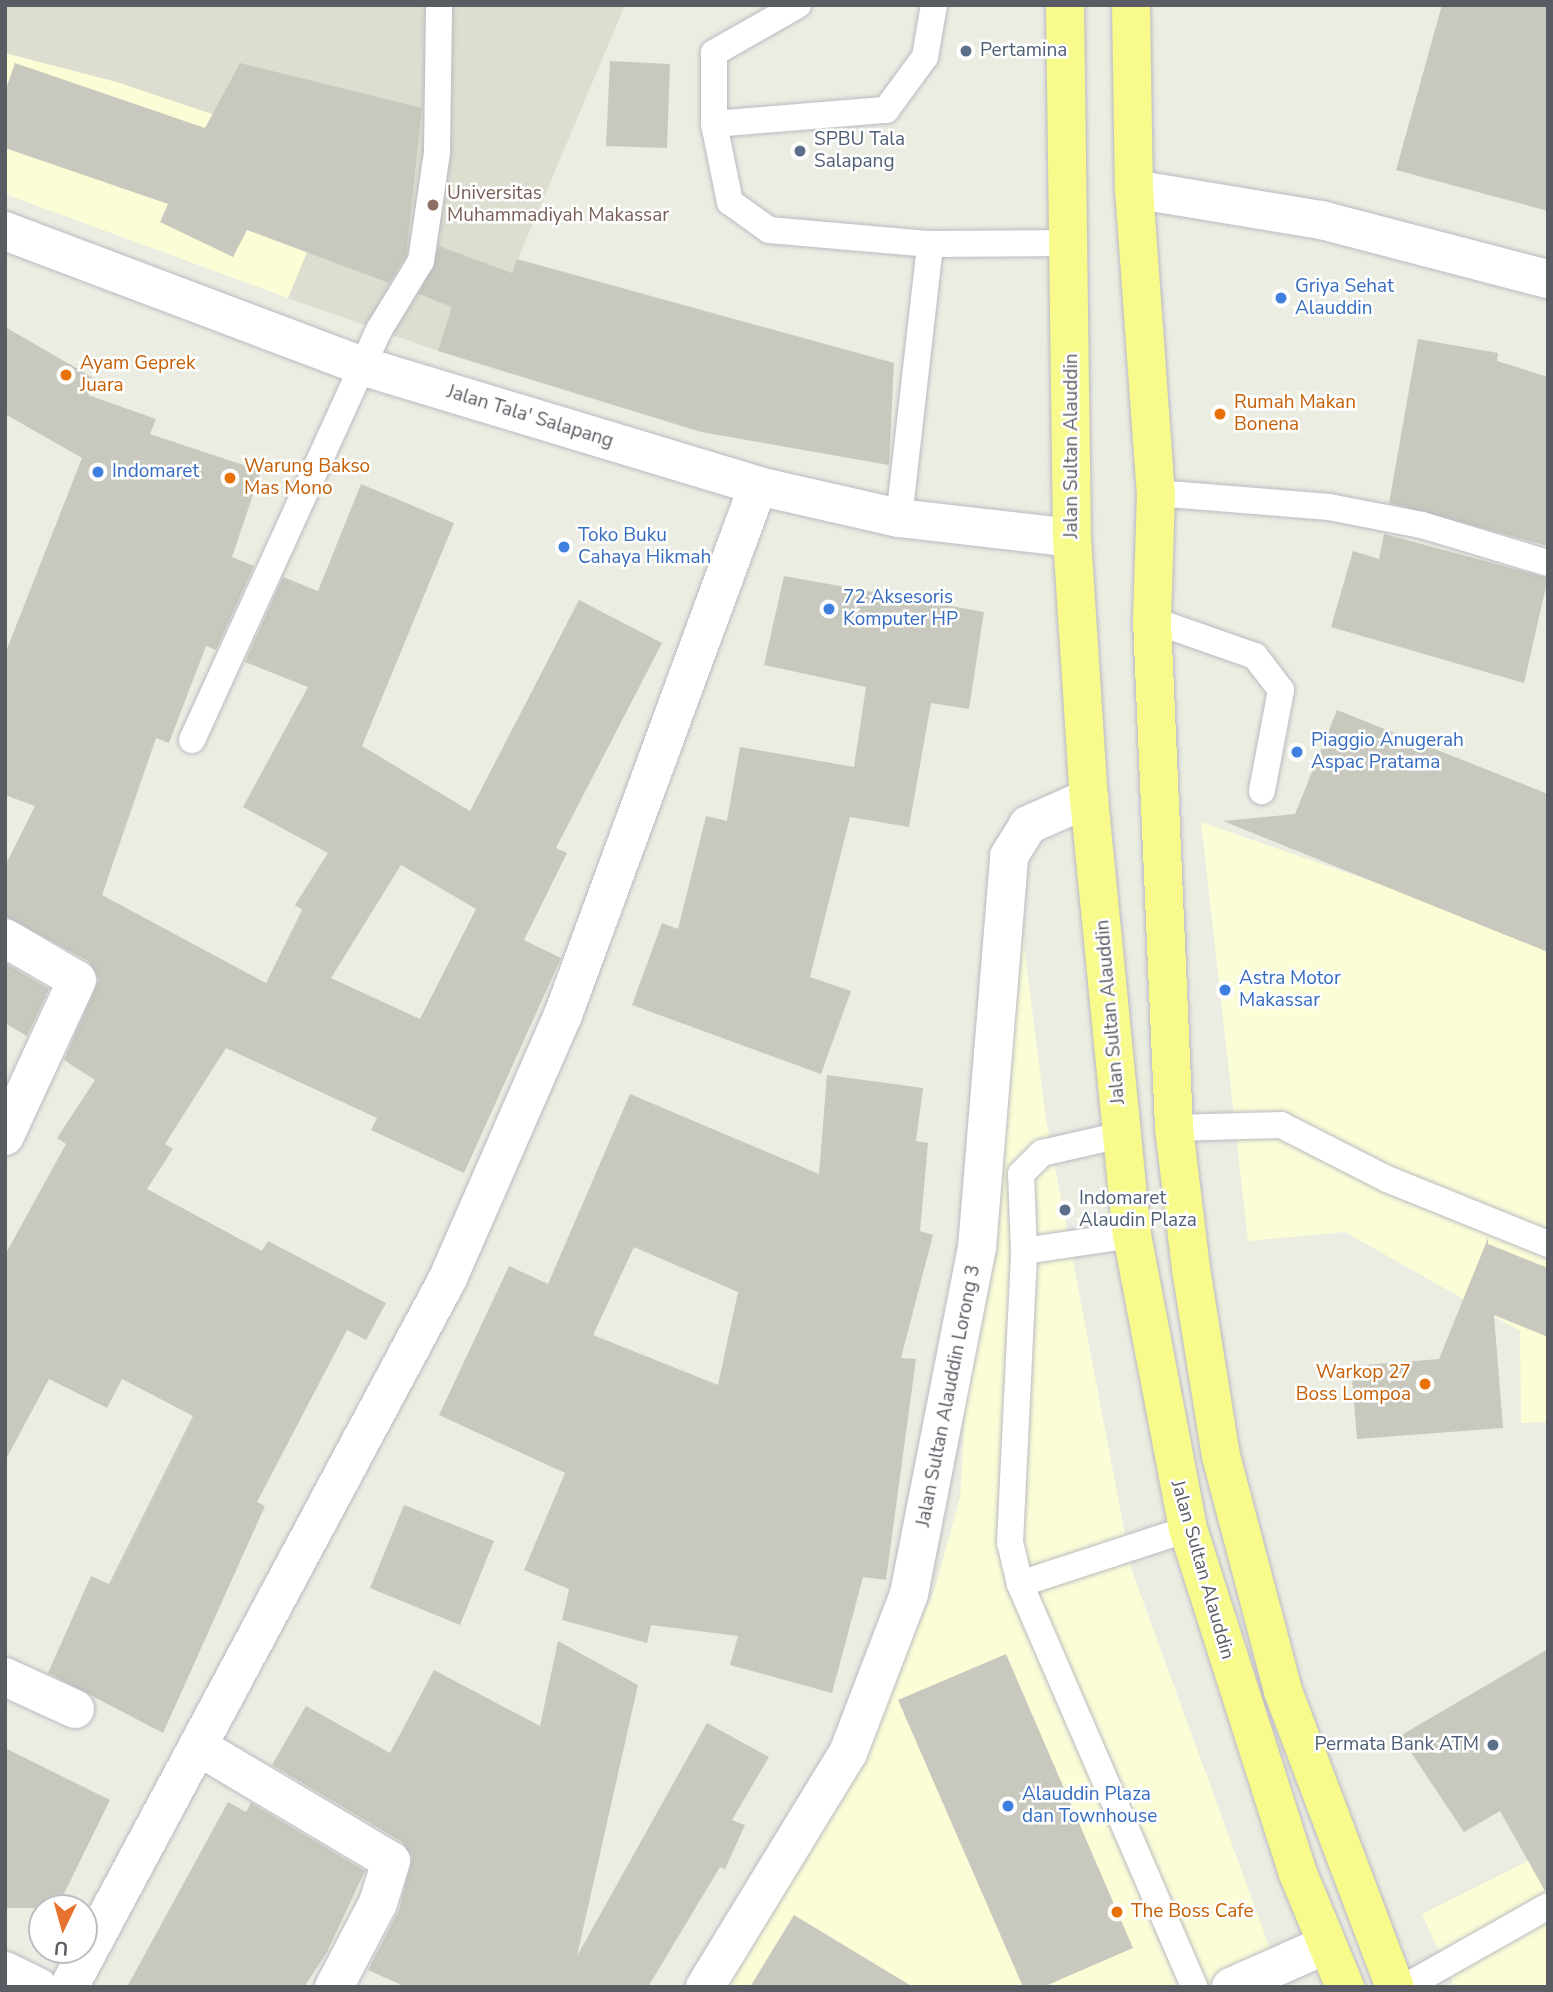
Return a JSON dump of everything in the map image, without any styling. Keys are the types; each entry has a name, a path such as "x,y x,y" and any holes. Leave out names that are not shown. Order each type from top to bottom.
{"highway":[{"name":"Jalan Sultan Alauddin","path":"1065,5 1072,243 1072,538 1089,798 1132,1235 1188,1529 1326,1945 1345,1987"},
{"path":"1131,5 1134,189 1156,493 1152,620 1174,1128 1221,1456 1258,1602 1287,1703 1395,1987"},
{"path":"1121,1135 1174,1128"}],"street":[{"path":"1134,189 1321,220 1548,279"},
{"name":"Jalan Tala' Salapang","path":"5,231 365,367 758,486 898,518 1072,538"},
{"path":"69,1987 200,1747 448,1278 523,1109 758,486"},
{"name":"Jalan Sultan Alauddin Lorong 3","path":"705,1987 848,1753 909,1594 977,1248 1009,856 1028,825 1089,798"},
{"path":"5,939 77,980 5,1136"},
{"path":"5,1676 75,1709"},
{"path":"200,1747 391,1861 378,1903 334,1987"},
{"path":"1231,1987 1326,1945"},
{"path":"5,1971 38,1987"}],"lane":[{"path":"192,740 365,367 421,261 437,152 439,5"},
{"path":"798,5 714,54 714,124 730,202 769,230 930,244 1072,243"},
{"path":"714,124 886,110 925,57 934,5"},
{"path":"898,518 930,244"},
{"path":"1156,493 1329,507 1422,524 1548,563"},
{"path":"1152,620 1255,656 1281,690 1262,791"},
{"path":"1174,1128 1280,1125 1388,1179 1548,1244"},
{"path":"1121,1135 1029,1160 1021,1174 1024,1251 1010,1478 1010,1542 1020,1584 1194,1987"},
{"path":"1024,1251 1132,1235"},
{"path":"1020,1584 1188,1529"},
{"path":"1405,1987 1548,1906"}],"shaded area":[{"name":"Universitas Muhammadiyah Makassar","path":"5,5 625,5 512,273 470,258 438,351 288,298 346,159 117,82 5,53"},
{"path":"5,53 117,82 346,159 288,298 5,194"},
{"path":"1201,822 1548,943 1548,1422 1521,1423 1520,1331 1345,1232 1248,1241"},
{"path":"1013,859 1046,1119 1132,1571 1284,1987 712,1987 905,1654 934,1591 960,1498 978,1203"},
{"path":"1548,1851 1548,1987 1455,1987 1422,1914"}],"building":[{"path":"1442,5 1548,5 1548,211 1396,170"},
{"path":"610,61 670,64 667,148 606,146"},
{"path":"15,63 205,128 240,63 422,108 406,256 389,283 247,230 233,257 160,222 168,204 5,148 5,92"},
{"path":"439,246 512,273 517,259 894,363 889,465 701,432 438,351 452,307 419,294"},
{"path":"5,327 97,380 88,395 156,419 150,434 261,471 232,557 254,566 216,650 206,646 169,743 156,738 102,895 266,983 302,910 295,905 328,853 243,807 308,687 245,662 283,577 318,591 361,484 454,523 362,746 470,811 579,600 662,643 556,848 567,853 524,940 561,958 464,1173 371,1130 377,1118 226,1048 165,1144 173,1149 147,1189 262,1251 268,1241 386,1303 366,1340 347,1330 257,1502 265,1506 163,1733 48,1673 91,1576 109,1584 193,1416 122,1379 107,1408 49,1379 5,1461 5,1255 66,1144 57,1138 95,1080 64,1060 99,979 88,961 5,916 5,866 35,806 5,795 5,654 82,458 5,414","holes":["401,865 476,909 420,1019 331,978"]},
{"path":"1418,339 1498,353 1497,361 1548,377 1548,546 1389,503"},
{"path":"1384,534 1548,578 1524,683 1331,627 1353,551 1379,559"},
{"path":"784,576 984,612 969,709 931,703 909,827 850,817 810,977 851,991 821,1074 632,1005 662,923 678,929 706,816 727,821 740,747 854,767 866,687 764,665"},
{"path":"1337,710 1548,794 1548,952 1223,821 1295,814"},
{"path":"5,963 49,989 27,1036 5,1023"},
{"path":"827,1075 923,1088 916,1141 928,1143 920,1231 933,1235 901,1358 916,1359 886,1580 863,1577 832,1693 730,1665 738,1636 651,1625 647,1643 562,1620 569,1589 524,1570 565,1473 439,1415 509,1266 548,1284 630,1094 819,1174","holes":["634,1247 738,1292 718,1385 593,1335"]},
{"path":"1488,1238 1488,1244 1548,1268 1548,1337 1494,1315 1503,1428 1357,1439 1351,1366 1439,1359"},
{"path":"404,1505 494,1541 460,1625 370,1588"},
{"path":"558,1641 638,1685 577,1956 707,1723 769,1757 732,1820 745,1825 725,1869 720,1867 648,1987 406,1987 368,1970 399,1910 412,1857 402,1842 272,1765 306,1706 390,1753 434,1670 540,1726"},
{"path":"1548,1649 1548,1890 1545,1891 1500,1811 1464,1832 1400,1736"},
{"name":"Alauddin Plaza dan Townhouse","path":"1006,1654 1133,1948 1043,1987 1023,1987 898,1700"},
{"path":"5,1748 110,1800 64,1894 28,1894 28,1908 5,1908"},
{"path":"228,1802 246,1812 251,1803 365,1871 327,1952 304,1987 127,1987"},
{"path":"794,1915 913,1987 750,1987"}],"place":[{"name":"Pertamina","path":"966,51"},
{"name":"SPBU Tala Salapang","path":"800,151"},
{"name":"Universitas Muhammadiyah Makassar","path":"433,205"},
{"name":"Griya Sehat Alauddin","path":"1281,298"},
{"name":"Ayam Geprek Juara","path":"66,375"},
{"name":"Rumah Makan Bonena","path":"1220,414"},
{"name":"Indomaret","path":"98,472"},
{"name":"Warung Bakso Mas Mono","path":"230,478"},
{"name":"Toko Buku Cahaya Hikmah","path":"564,547"},
{"name":"72 Aksesoris Komputer HP","path":"829,609"},
{"name":"Piaggio Anugerah Aspac Pratama","path":"1297,752"},
{"name":"Astra Motor Makassar","path":"1225,990"},
{"name":"Indomaret Alaudin Plaza","path":"1065,1210"},
{"name":"Warkop 27 Boss Lompoa","path":"1425,1384"},
{"name":"Permata Bank ATM","path":"1493,1745"},
{"name":"Alauddin Plaza dan Townhouse","path":"1008,1806"},
{"name":"The Boss Cafe","path":"1117,1912"}]}
